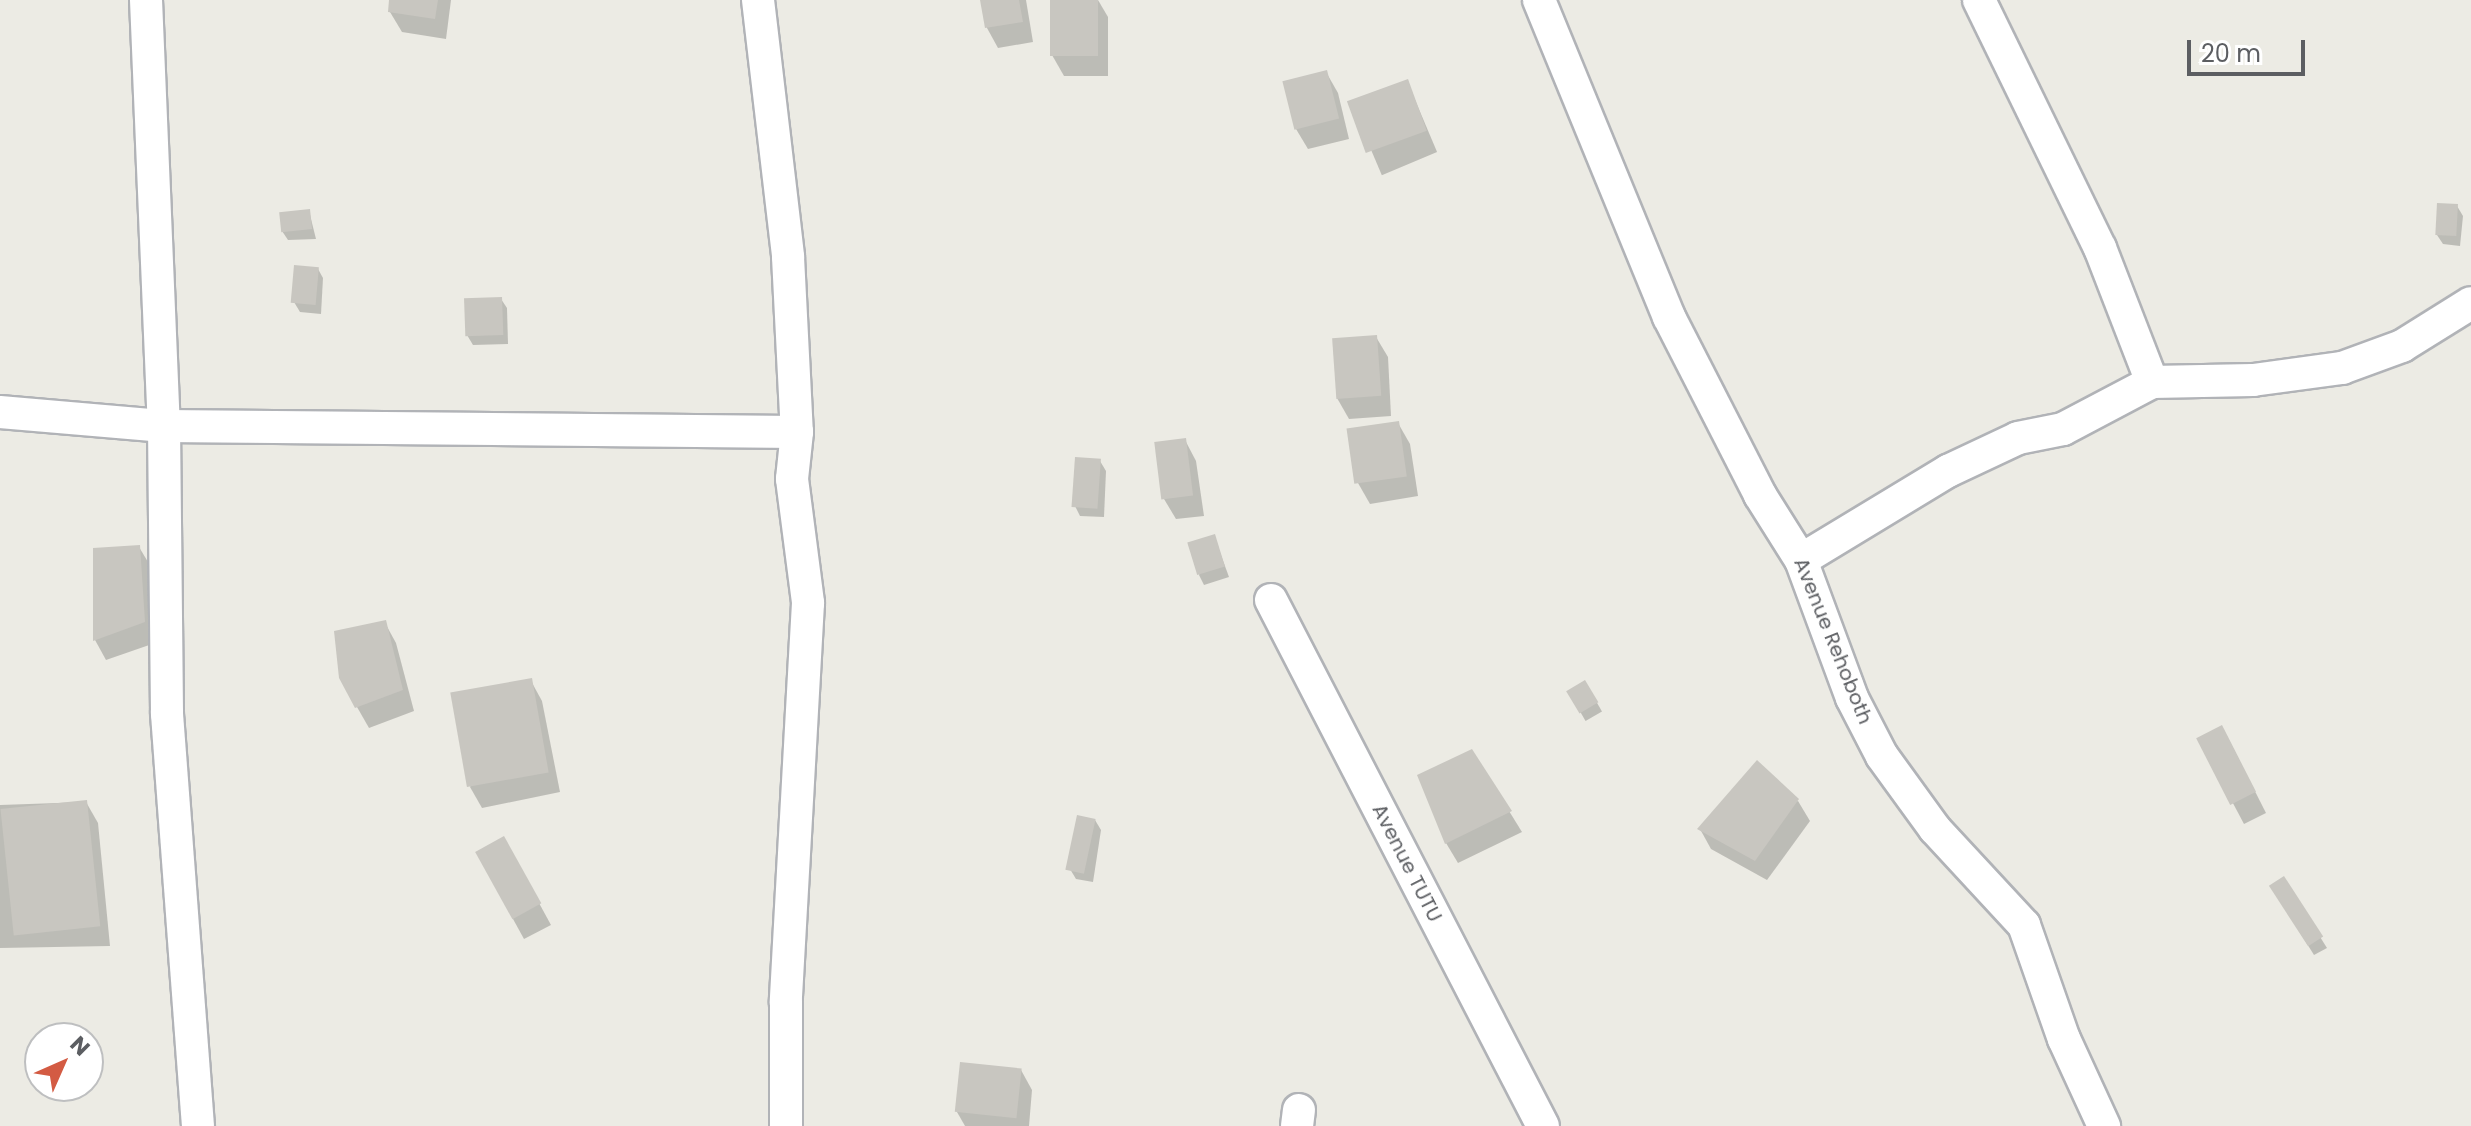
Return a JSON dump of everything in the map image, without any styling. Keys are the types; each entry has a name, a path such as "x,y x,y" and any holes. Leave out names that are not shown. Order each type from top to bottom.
{"street":[{"path":"146,0 164,426 167,714 198,1126"},
{"path":"758,0 788,257 797,432 792,479 808,603 786,1002 786,1126"},
{"name":"Avenue Rehoboth","path":"1539,0 1669,317 1760,495 1801,560 1852,698 1882,756 1935,829 2024,925 2064,1039 2104,1126"},
{"path":"1979,0 2100,248 2152,382"},
{"path":"1801,560 1948,471 2018,438 2063,429 2152,382 2253,380 2342,368 2402,346 2471,303"},
{"path":"0,412 164,426 797,432"},
{"name":"Avenue TUTU","path":"1271,600 1543,1126"}],"building":[{"path":"389,0 438,0 435,19 388,12"},
{"path":"980,0 1019,0 1023,22 985,28"},
{"path":"1050,0 1098,0 1098,56 1050,56"},
{"path":"1327,70 1339,119 1294,130 1282,81"},
{"path":"1408,79 1427,131 1366,153 1347,101"},
{"path":"2437,203 2458,204 2456,236 2435,235"},
{"path":"310,209 312,229 281,232 279,212"},
{"path":"294,265 319,267 316,305 291,303"},
{"path":"502,297 503,335 465,336 464,298"},
{"path":"1377,335 1381,396 1336,399 1332,338"},
{"path":"1399,421 1407,476 1354,484 1347,428"},
{"path":"1186,438 1193,496 1161,499 1154,442"},
{"path":"1075,457 1101,459 1097,509 1072,507"},
{"path":"1215,534 1225,567 1197,575 1187,542"},
{"path":"140,545 145,622 93,641 93,548"},
{"path":"386,620 403,690 355,708 339,678 334,631"},
{"path":"532,678 549,773 467,787 450,692"},
{"path":"1585,680 1598,702 1580,714 1566,691"},
{"path":"2222,725 2256,792 2230,805 2196,738"},
{"path":"1472,749 1512,811 1445,844 1417,775"},
{"path":"1757,760 1799,799 1755,861 1697,829"},
{"path":"87,800 100,926 14,935 0,809"},
{"path":"1077,815 1096,819 1084,874 1065,870"},
{"path":"504,836 541,903 512,919 475,852"},
{"path":"2284,876 2323,936 2308,946 2269,886"},
{"path":"960,1062 1022,1068 1016,1118 955,1112"}]}
